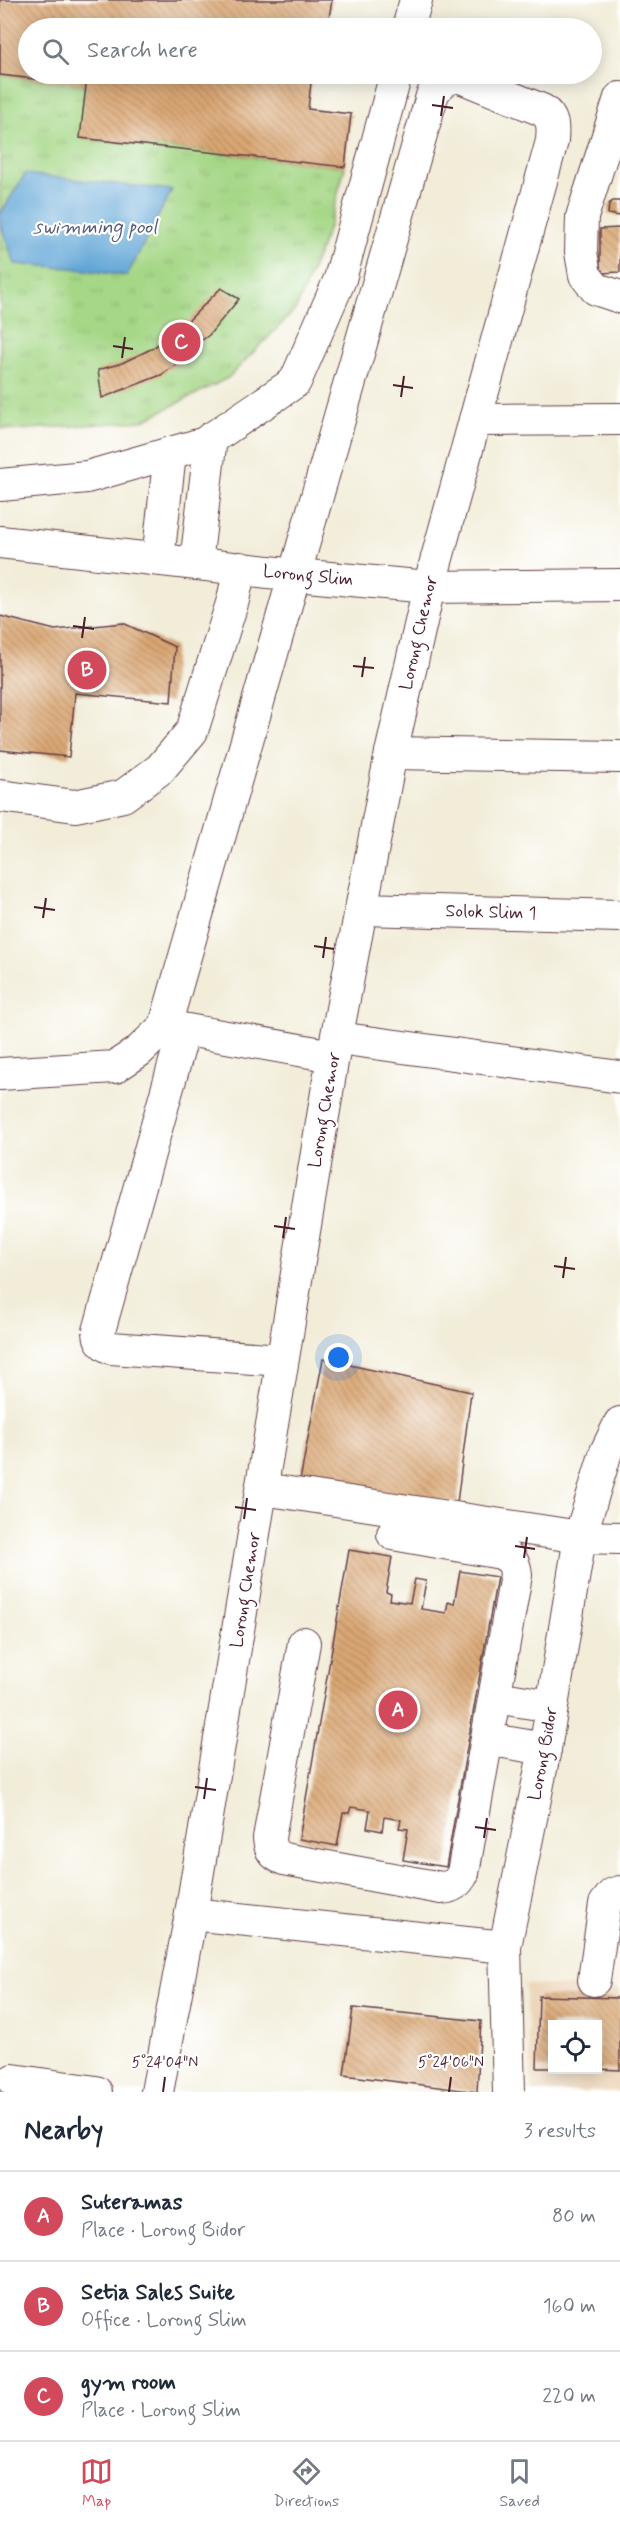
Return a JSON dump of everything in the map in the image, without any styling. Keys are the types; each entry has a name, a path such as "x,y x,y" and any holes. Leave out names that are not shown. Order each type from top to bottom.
{"street":[{"path":"411,18 416,0"},
{"path":"0,485 87,477 205,443 295,382 340,279 393,84"},
{"name":"Lorong Chemor","path":"296,575 432,96 440,84"},
{"name":"Lorong Chemor","path":"157,2092 191,1914 335,1047 391,753 429,587 552,141 553,122 549,115 483,84"},
{"path":"620,99 582,217 581,252 585,275 596,289 620,297"},
{"path":"475,420 620,419"},
{"path":"196,563 211,438"},
{"path":"158,560 170,453"},
{"name":"Lorong Slim","path":"0,542 296,575 429,587 620,585"},
{"path":"0,796 75,806 123,795 160,769 192,731 240,568"},
{"path":"282,1360 111,1348 99,1339 99,1330 175,1028 296,575"},
{"path":"391,753 620,757"},
{"name":"Solok Slim 1","path":"362,909 620,916"},
{"path":"0,1074 115,1067 175,1028 620,1077"},
{"name":"Lorong Bidor","path":"509,2092 505,1947 545,1749 580,1537 606,1452 620,1423"},
{"path":"263,1489 580,1537 620,1538"},
{"path":"304,1642 269,1838 270,1848 275,1856 284,1859 430,1886 451,1887 459,1881 463,1873 516,1566 510,1558 501,1553 393,1534"},
{"path":"495,1697 552,1706"},
{"path":"487,1739 545,1749"},
{"path":"594,1980 605,1904 613,1894 620,1892"},
{"path":"191,1914 505,1947"},
{"path":"13,2080 96,2092"}],"shaded area":[{"path":"525,1984 620,1989 620,2092 533,2092"}],"green space":[{"path":"0,75 18,77 18,84 86,85 81,138 345,167 329,227 296,309 228,378 142,421 16,430 0,428"}],"water":[{"name":"swimming pool","path":"25,174 172,190 127,276 70,268 15,264 0,224 0,214"}],"building":[{"path":"0,0 332,0 329,18 18,18 18,77 0,75"},
{"path":"77,84 311,84 308,109 351,114 345,167 80,138 86,85"},
{"path":"613,201 620,201 620,216 608,214 609,204"},
{"path":"620,228 620,272 600,273 600,229"},
{"path":"221,288 239,299 209,335 182,355 180,362 161,375 102,398 98,370 122,363 153,348 189,320"},
{"path":"0,616 55,630 123,623 175,647 171,702 75,693 69,757 0,750"},
{"path":"323,1359 471,1392 457,1503 300,1480"},
{"path":"349,1550 392,1557 386,1592 391,1594 390,1600 410,1603 415,1579 426,1581 421,1609 446,1613 448,1602 454,1604 460,1571 497,1577 446,1867 403,1860 408,1829 399,1828 401,1820 384,1817 382,1831 367,1828 370,1810 351,1807 349,1813 343,1813 337,1846 299,1839"},
{"path":"539,1996 620,1998 620,2070 602,2069 602,2020 548,2020 548,2068 537,2068"},
{"path":"353,2008 481,2021 477,2092 344,2075"}],"place":[{"name":"gym room","path":"181,342"},
{"name":"Setia Sales Suite","path":"87,670"},
{"name":"Suteramas","path":"398,1710"}]}
